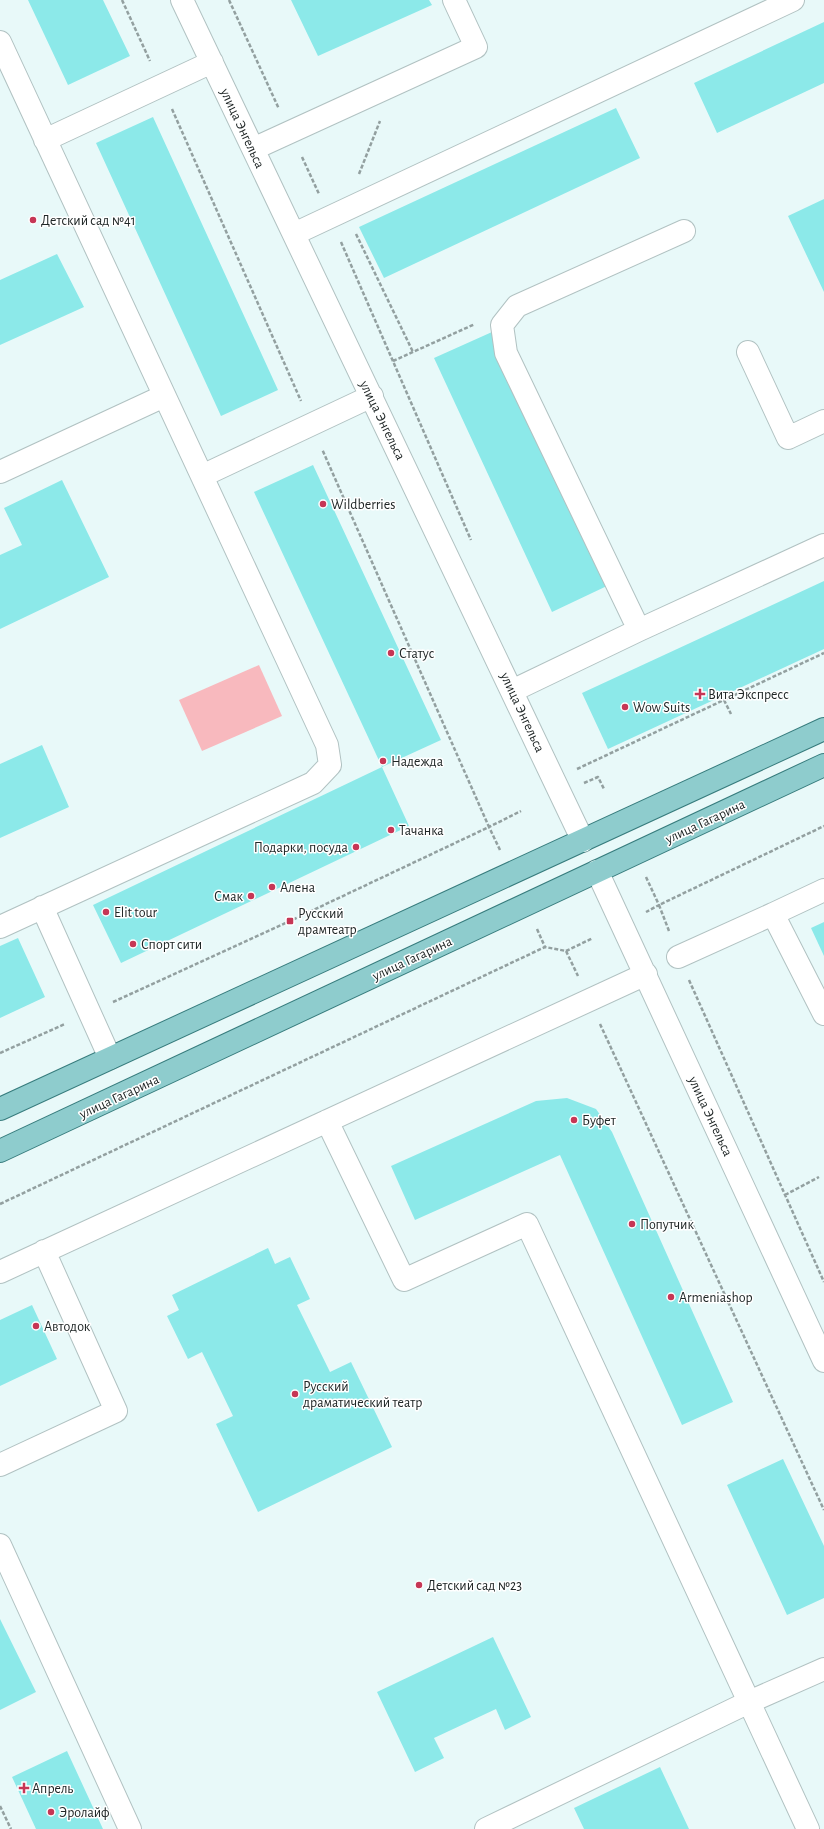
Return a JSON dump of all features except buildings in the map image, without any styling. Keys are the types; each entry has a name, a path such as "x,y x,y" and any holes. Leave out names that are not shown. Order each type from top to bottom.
{"main road":[{"path":"0,1109 824,729"},
{"name":"улица Гагарина","path":"0,1152 824,765"},
{"path":"583,841 597,871"}],"street":[{"name":"улица Энгельса","path":"182,0 583,841"},
{"path":"253,149 476,47 454,0"},
{"path":"294,234 793,0"},
{"path":"0,42 327,745 330,765 313,783 0,927"},
{"path":"45,140 212,62"},
{"path":"639,630 506,354 502,325 517,306 684,231"},
{"path":"748,352 788,438 824,421"},
{"path":"0,472 164,396"},
{"path":"202,476 372,396"},
{"path":"512,691 639,630 824,545"},
{"name":"улица Энгельса","path":"597,871 824,1361"},
{"path":"678,957 824,890"},
{"path":"42,907 110,1058"},
{"path":"774,914 824,1014"},
{"path":"0,1272 646,974"},
{"path":"327,1121 404,1280 527,1224 808,1829"},
{"path":"0,1464 116,1411 44,1251"},
{"path":"0,1545 130,1829"},
{"path":"486,1829 749,1702 824,1669"}],"path":[{"path":"229,0 290,132 414,352"},
{"path":"395,85 337,213 393,361 473,543"},
{"path":"393,361 495,315 502,325"},
{"path":"575,770 824,653"},
{"path":"724,700 731,714"},
{"path":"582,784 598,777 604,789"},
{"path":"502,854 489,827 521,811"},
{"path":"641,914 824,826"},
{"path":"644,874 659,905 678,957 824,1282"},
{"path":"0,1204 545,947 566,951 593,938"},
{"path":"566,951 824,1510"},
{"path":"785,1195 820,1178"},
{"path":"0,1806 11,1829"}],"shaded area":[{"path":"259,665 282,716 202,751 179,700"}],"place":[{"name":"Детский сад №41","path":"33,220"},
{"name":"Wildberries","path":"323,504"},
{"name":"Статус","path":"391,653"},
{"name":"Вита Экспресс","path":"700,694"},
{"name":"Wow Suits","path":"625,707"},
{"name":"Надежда","path":"383,761"},
{"name":"Тачанка","path":"391,830"},
{"name":"Подарки, посуда","path":"356,847"},
{"name":"Алена","path":"272,887"},
{"name":"Смак","path":"251,896"},
{"name":"Elit tour","path":"106,912"},
{"name":"Русский драмтеатр","path":"290,921"},
{"name":"Спорт сити","path":"133,944"},
{"name":"Буфет","path":"574,1120"},
{"name":"Попутчик","path":"632,1224"},
{"name":"Armeniashop","path":"671,1297"},
{"name":"Автодок","path":"36,1326"},
{"name":"Русский драматический театр","path":"295,1394"},
{"name":"Детский сад №23","path":"419,1585"},
{"name":"Апрель","path":"24,1788"},
{"name":"Эролайф","path":"51,1812"}]}
